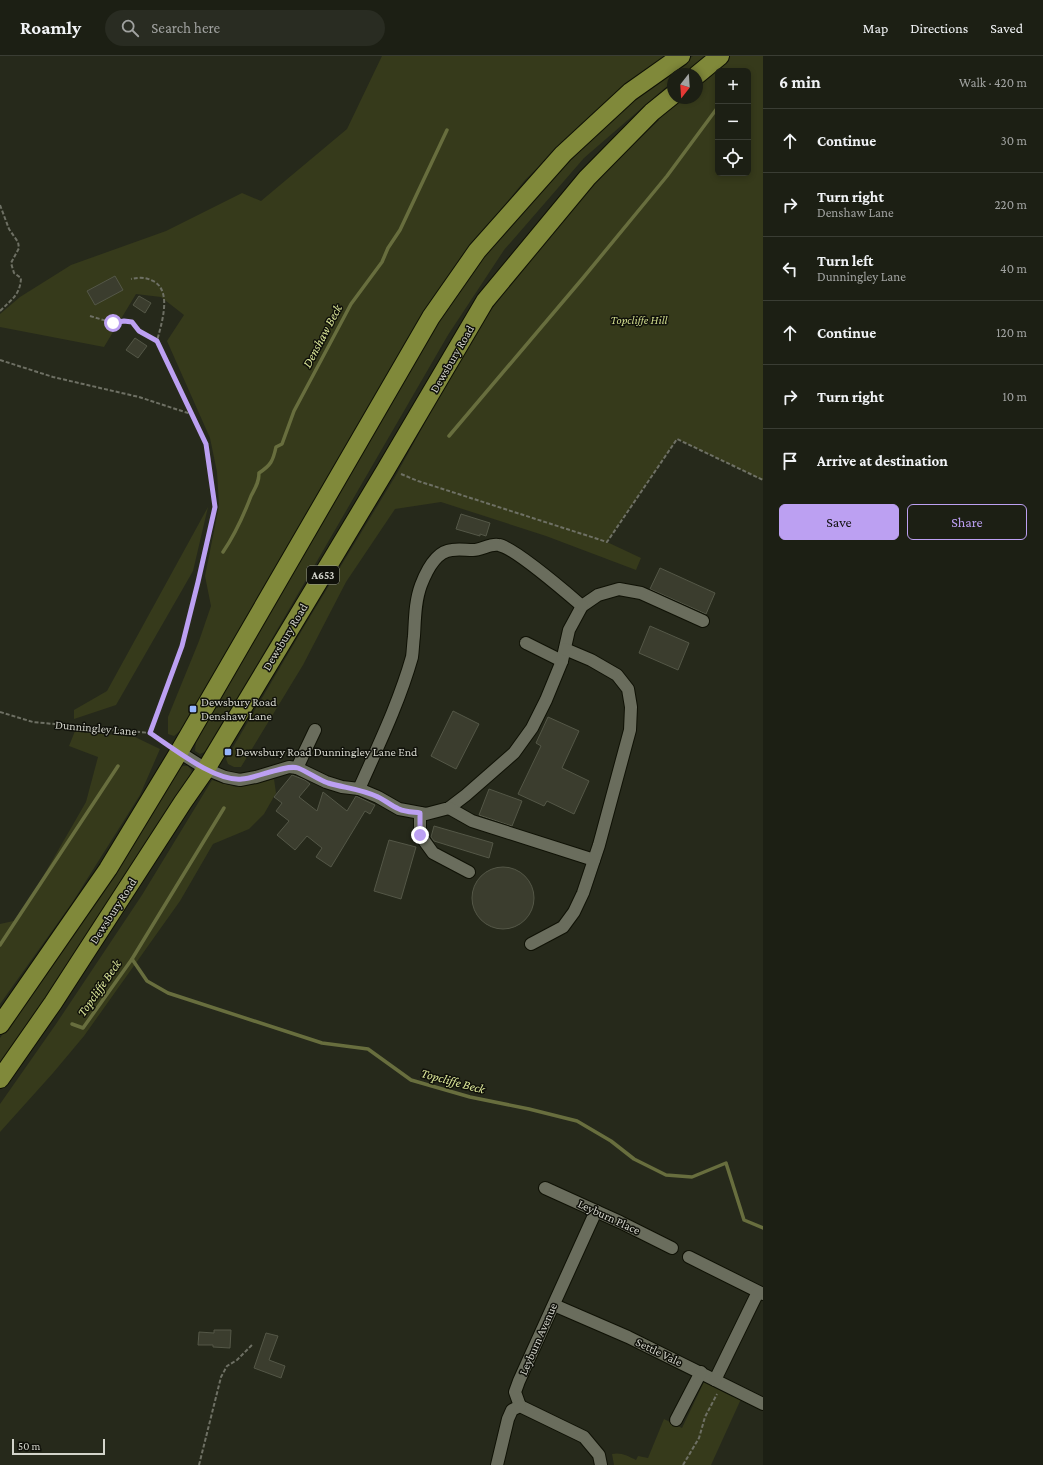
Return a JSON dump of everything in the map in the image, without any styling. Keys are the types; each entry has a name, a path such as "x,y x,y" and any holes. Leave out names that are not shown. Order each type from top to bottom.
{"highway":[{"name":"A653","path":"0,1025 108,869 179,752 432,318 477,251 563,154 630,92 681,56"},
{"path":"703,70 720,56"},
{"name":"Dewsbury Road","path":"0,1078 53,1003 206,769 485,301 588,178 652,112 667,100"}],"street":[{"path":"359,789 402,688 412,654 415,614 421,586 427,571 435,560 442,554 450,550 475,550 490,545 506,547 520,556 582,606"},
{"path":"179,752 206,769 225,777 240,780 256,777 289,766 297,768 326,782 342,787 359,789 378,796 399,809 426,814 449,808 514,753 532,728 546,700 563,655 569,630 582,606 598,595 619,589 641,593 703,621"},
{"path":"526,643 563,655 591,660 617,675 628,689 632,707 630,730 584,893 571,917 563,927 531,944"},
{"path":"297,768 315,730"},
{"path":"449,808 472,821 594,860"},
{"path":"420,813 420,835 433,853 469,872"},
{"name":"Leyburn Place","path":"545,1188 620,1222 672,1248"},
{"name":"Leyburn Avenue","path":"520,1406 515,1392 596,1211"},
{"path":"689,1257 760,1293 719,1382"},
{"name":"Settle Vale","path":"554,1305 628,1337 763,1404"},
{"path":"676,1420 701,1372"},
{"path":"497,1465 508,1419 512,1410 520,1406 584,1436 599,1455 602,1465"}],"path":[{"path":"0,205 9,229 18,242 19,248 12,263 14,273 21,278 21,286 18,293 0,310"},
{"path":"131,279 140,277 148,278 159,285 164,293 164,305 157,341"},
{"path":"90,316 113,323 124,321 132,322 139,331 157,341 206,444 215,507 182,646 150,733"},
{"path":"0,360 53,377 139,397 192,414"},
{"path":"404,474 418,482 607,542 677,439 763,480"},
{"name":"Dunningley Lane","path":"0,712 33,722 150,733 179,752"},
{"path":"200,1465 221,1377 227,1366 252,1345"},
{"path":"683,1465 699,1438 705,1417 719,1382"}],"green space":[{"path":"382,56 665,56 584,123 525,180 473,244 186,726 174,736 168,734 168,717 199,641 211,606 205,576 219,506 217,472 210,438 167,341 184,315 161,297 136,294 104,347 0,327 0,314 20,297 71,265 166,231 242,193 261,201 347,129"},
{"path":"693,56 710,56 692,68 675,68"},
{"name":"Topcliffe Hill","path":"720,56 763,56 763,480 677,439 607,542 641,558 636,570 546,536 441,502 395,509 346,582 303,665 241,767 234,767 228,764 226,759 396,475 469,343 510,282 597,179 659,120 652,112 667,102 667,104 703,104 703,70"},
{"path":"667,73 667,86 584,158 504,250 448,335 207,751 200,754 195,751 196,739 442,314 496,238 579,148 631,102"},
{"path":"208,507 193,571 116,705 74,719 74,710 107,691"},
{"path":"75,731 135,737 160,749 140,795 72,903 0,1004 0,924 18,920 86,802 98,757 69,746"},
{"path":"188,766 192,771 186,786 117,895 0,1066 0,1038 44,977 123,858 179,768"},
{"path":"274,779 276,793 264,814 249,829 213,844 180,901 84,1036 0,1132 0,1104 56,1024 142,895 212,780 236,787"},
{"path":"704,1382 733,1397 741,1399 711,1465 614,1465 612,1454 621,1454 636,1460 638,1456 648,1458 664,1419 682,1428"}],"building":[{"path":"115,276 123,290 95,305 87,291"},
{"path":"139,296 151,303 145,313 133,305"},
{"path":"135,338 147,346 138,358 126,350"},
{"path":"461,514 490,523 486,536 480,534 480,536 456,529"},
{"path":"660,568 715,593 706,614 650,589"},
{"path":"650,626 689,643 678,670 639,653"},
{"path":"453,711 479,724 456,769 431,756"},
{"path":"548,717 579,731 562,768 589,781 574,814 547,801 544,806 518,794 541,746 536,743"},
{"path":"292,775 305,780 310,784 299,797 317,811 323,792 347,811 356,796 375,805 370,814 365,811 331,867 316,857 322,848 307,836 295,850 277,835 289,821 276,811 282,803 274,797"},
{"path":"489,789 522,801 512,826 479,815"},
{"path":"434,826 493,843 489,858 434,841 431,837"},
{"path":"389,840 416,847 401,899 374,891"},
{"path":"497,867 509,867 525,876 532,886 534,898 532,910 525,920 509,929 497,929 486,924 477,915 472,904 472,892 477,881 486,872"},
{"path":"214,1330 231,1330 230,1348 213,1347 213,1345 198,1345 199,1332 214,1333"},
{"path":"266,1333 278,1336 269,1360 285,1366 281,1378 254,1368"}],"waterway":[{"path":"449,436 667,176 715,111"},
{"name":"Denshaw Beck","path":"223,552 232,538 258,483 259,473 271,462 276,447 282,444 294,411 351,304 382,262 388,248 400,230 447,130"},
{"path":"0,945 118,766"},
{"path":"132,959 224,808"},
{"name":"Topcliffe Beck","path":"72,1024 83,1028 132,959 147,981 168,993 322,1043 368,1049 411,1080 470,1097 529,1109 577,1121 611,1141 634,1159 666,1175 692,1177 726,1163 744,1220 763,1228"}],"place":[{"name":"Dewsbury Road Denshaw Lane","path":"193,709"},
{"name":"Dewsbury Road Dunningley Lane End","path":"228,752"}],"route":[{"path":"113,323 124,321 132,322 139,331 157,341 206,444 215,507 182,646 150,733 206,769 225,777 240,780 256,777 289,766 297,768 326,782 342,787 359,789 378,796 399,809 420,813 420,835"}]}
